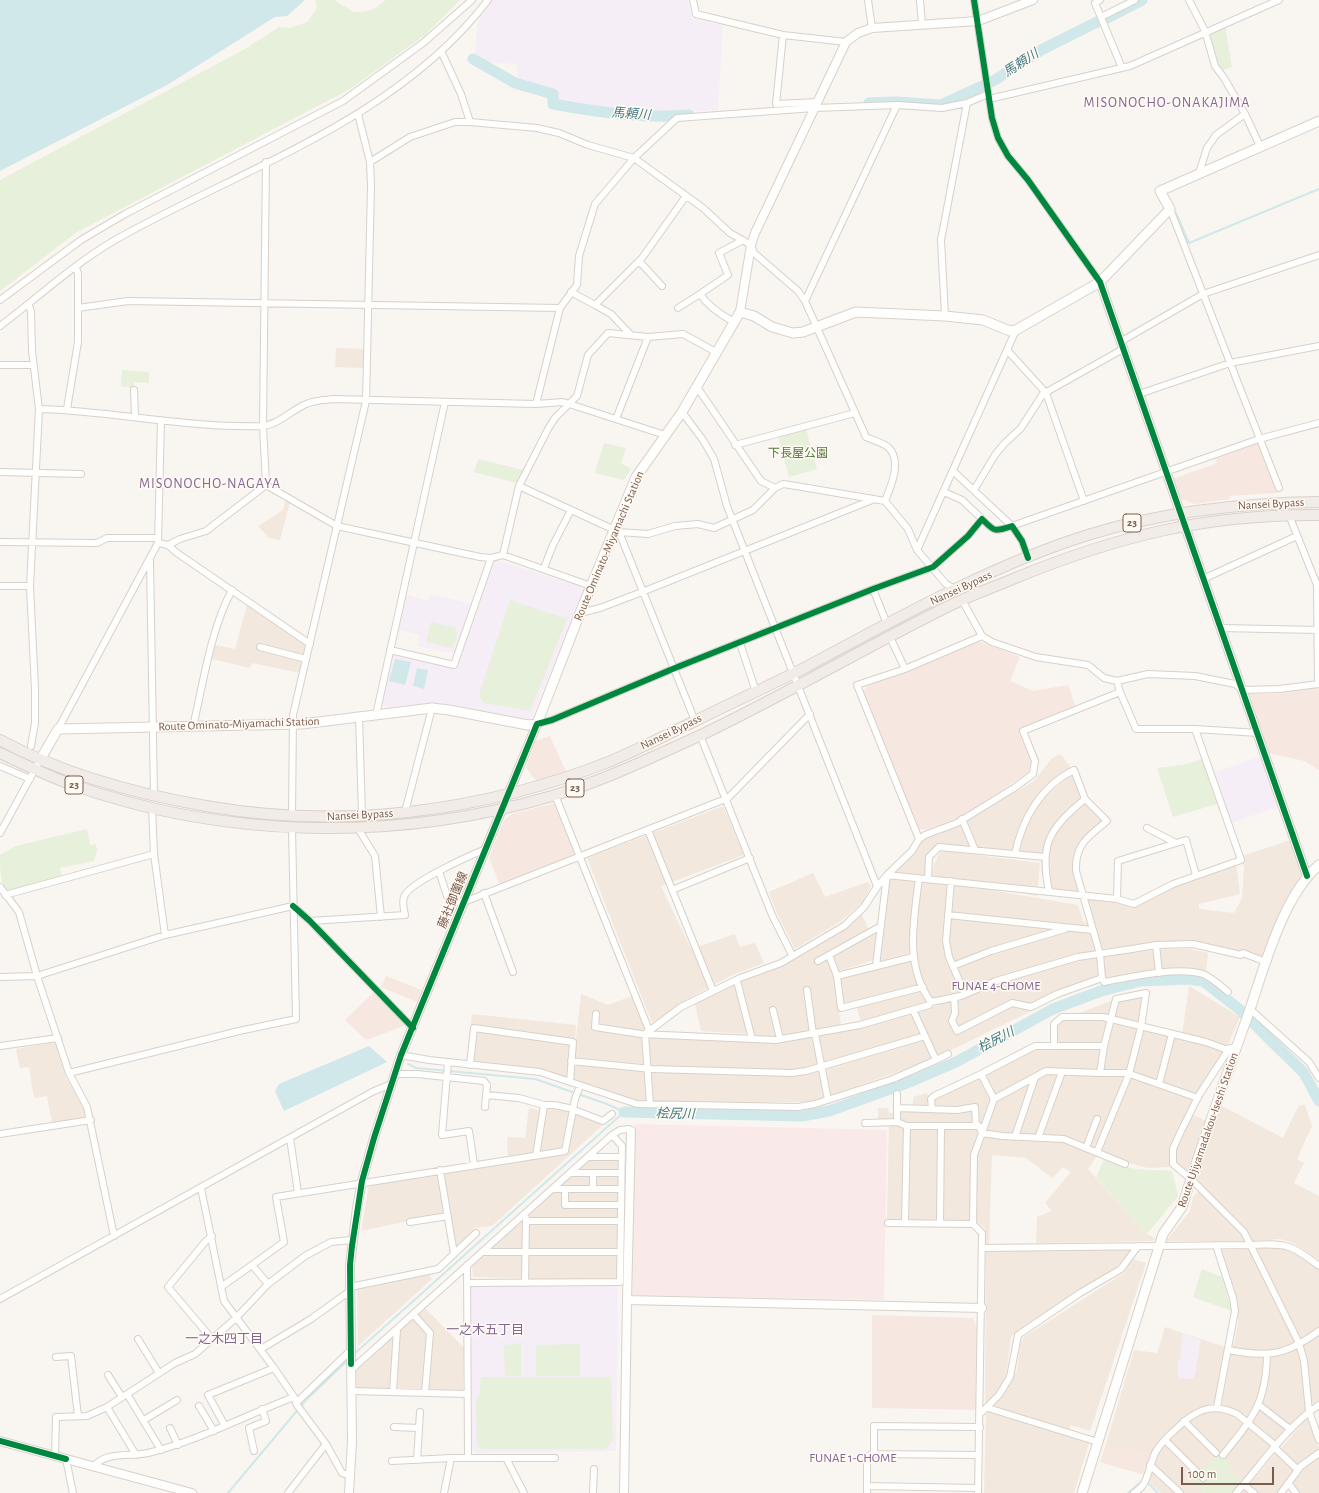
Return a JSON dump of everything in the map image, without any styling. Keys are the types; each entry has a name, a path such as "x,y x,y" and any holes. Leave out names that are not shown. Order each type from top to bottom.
{"highway":[{"name":"Nansei Bypass","path":"0,740 40,760 94,778 154,796 231,811 292,816 362,815 405,812 475,802 562,778 612,760 756,692 955,589 1028,558 1089,535 1179,512 1258,503 1319,502"},
{"name":"Nansei Bypass","path":"0,753 35,770 91,791 152,808 218,820 292,828 357,827 408,824 477,815 555,795 608,776 700,735 798,686 962,600 1059,560 1103,545 1184,525 1245,517 1319,515"}],"main road":[{"path":"740,312 754,316 772,327 793,333 803,332 856,312 945,316 983,320 1010,331 1016,330 1100,282 1121,258 1170,209 1160,191 1319,121"},
{"name":"Route Ominato-Miyamachi Station","path":"58,729 292,724 432,708 528,725 537,724 591,586 617,531 636,477 682,412 740,312"},
{"path":"40,760 58,729"},
{"name":"Route Ujiyamadakou-Iseshi Station","path":"1082,1493 1159,1246 1166,1229 1178,1215 1182,1207 1233,1048 1243,1029 1266,962 1293,899 1307,876 1319,865"}],"street":[{"path":"0,300 81,240 125,214 343,101 423,43 472,0"},
{"path":"0,326 29,305 76,266 122,236 358,114 398,86 441,51 488,0"},
{"path":"693,0 696,14 782,35 846,42"},
{"path":"868,0 872,28"},
{"path":"920,0 922,24"},
{"path":"974,0 992,118 998,138 1008,156 1028,180 1100,282 1307,876"},
{"path":"740,312 751,245 815,105 846,42 858,33 872,28 978,21 1033,0"},
{"path":"1100,0 1094,3 1122,68"},
{"path":"1101,18 1135,0"},
{"path":"1189,0 1205,31 1215,66 1224,78 1245,114 1260,146"},
{"path":"782,35 776,104 898,105 942,108 967,103 988,94 1130,66 1205,31 1279,0"},
{"path":"441,51 460,94 470,122"},
{"path":"945,316 941,240 967,103"},
{"path":"536,404 560,308 577,285 579,256 595,204 634,158 677,118 815,105"},
{"path":"805,301 898,105"},
{"path":"292,816 292,724 366,401 370,162 358,114"},
{"path":"1199,173 1207,148 1216,135 1245,114"},
{"path":"370,162 410,137 455,122 537,128 634,158 703,208 730,233 751,245 754,253 798,291 805,301 817,326 866,437 888,448 895,459 895,470 884,502"},
{"path":"266,162 263,426 266,485"},
{"path":"595,304 639,261 686,196"},
{"path":"1170,209 1279,488"},
{"path":"678,308 728,275 719,253 743,240"},
{"path":"974,490 1004,444 1022,428 1046,393 1203,294 1319,255"},
{"path":"639,261 662,286"},
{"path":"66,409 78,342 78,274 76,266"},
{"path":"571,292 611,314 631,335"},
{"path":"700,294 704,300 722,315 734,322"},
{"path":"78,308 128,301 560,308"},
{"path":"29,305 31,312 34,365 39,409 30,586 35,689 35,723 31,746"},
{"path":"917,550 1016,330"},
{"path":"503,555 519,486 555,418 571,404 577,396 588,355 608,333 648,337 682,334 716,352"},
{"path":"616,419 648,337"},
{"path":"1139,394 1230,363 1319,346"},
{"path":"1007,350 1046,393 1084,501"},
{"path":"0,365 34,365"},
{"path":"697,388 761,481 775,488"},
{"path":"134,390 135,417"},
{"path":"39,409 66,409 161,420 263,426 280,419 306,404 320,400 334,399 366,401 536,404 563,402 665,436"},
{"path":"376,715 445,402"},
{"path":"682,412 703,440 714,459 732,519 746,550 877,886"},
{"path":"735,445 855,413"},
{"path":"58,729 150,559 158,541 161,420"},
{"path":"944,492 962,500 994,530 997,531 1166,473 1259,439 1319,423"},
{"path":"953,471 1012,526 1022,541 1028,558"},
{"path":"0,472 80,474"},
{"path":"519,486 617,531 648,534 675,526 698,524 714,528 752,510 775,488 783,484 884,502 908,529 917,550 946,584 955,589"},
{"path":"266,485 337,526 491,558 503,555 544,568 591,586"},
{"path":"168,545 180,539 206,531 266,485"},
{"path":"580,613 600,608 642,592 872,500"},
{"path":"544,568 553,545 571,510"},
{"path":"962,600 982,636 992,642 1036,657 1088,665 1099,675 1117,681 1148,674 1195,676 1235,684 1243,690 1279,689 1319,684 1317,578 1297,536 1289,515"},
{"path":"537,724 552,720 675,668 776,629 873,589 933,567 968,536 982,519"},
{"path":"617,531 675,668 695,721"},
{"path":"1203,579 1297,536"},
{"path":"0,542 97,543 107,538 158,541 168,545 177,553 310,644"},
{"path":"390,650 454,665 491,558"},
{"path":"150,559 154,796"},
{"path":"0,586 30,586"},
{"path":"873,589 887,624"},
{"path":"193,727 223,608 232,590"},
{"path":"1220,628 1318,630"},
{"path":"919,839 857,685 905,668 982,636"},
{"path":"890,637 905,668"},
{"path":"740,643 756,692"},
{"path":"260,647 306,659"},
{"path":"1117,681 1120,692 1136,729 1195,729 1258,733"},
{"path":"647,1032 681,1007 750,974 781,963 792,955 844,926 864,907 877,886 912,851 919,839 925,835 957,823 1014,788 1033,774 1035,761 1023,731 1120,692"},
{"path":"405,812 432,708"},
{"path":"439,871 447,896 463,903 726,799 810,714"},
{"path":"359,717 362,815"},
{"name":"藤社御薗線","path":"349,1493 351,1391 350,1289 352,1240 361,1183 401,1055 510,793 537,724"},
{"path":"887,875 1049,891 1117,899 1134,904 1173,884 1241,860 1195,729"},
{"path":"700,735 772,915 792,955"},
{"path":"0,833 40,760"},
{"path":"0,766 30,779"},
{"path":"1015,854 1022,825 1034,805 1053,786 1074,770 1085,799 1107,821 1085,840 1078,850 1076,857 1076,871 1100,954 1102,978 1104,982 1159,973 1183,971 1204,974 1228,992"},
{"path":"555,795 580,856 647,1032 647,1069 650,1104"},
{"path":"1049,891 1045,857 1051,836 1058,823 1085,799"},
{"path":"152,808 154,854 165,935"},
{"path":"962,819 975,850"},
{"path":"357,827 375,856 381,917"},
{"path":"69,1073 239,1031 296,1019 292,828"},
{"path":"1147,828 1176,843"},
{"path":"648,830 713,991"},
{"path":"1117,899 1118,861 1176,843 1186,840 1196,875"},
{"path":"928,879 929,856 936,848 942,846 1045,857"},
{"path":"310,922 405,915 403,898 405,894 421,881 439,871 467,856 486,849"},
{"path":"5,894 154,854"},
{"path":"672,890 750,858"},
{"path":"876,966 887,875"},
{"path":"919,878 912,938 913,957 923,987 931,1002"},
{"path":"951,881 946,941 953,966 965,994"},
{"path":"0,887 19,912 69,1073 87,1107 91,1120 114,1236"},
{"path":"484,894 513,972"},
{"path":"293,906 413,1028"},
{"path":"0,976 38,976 165,935 293,906"},
{"path":"948,915 1092,930"},
{"path":"818,961 881,926"},
{"path":"953,966 990,950 1068,928"},
{"path":"596,1014 595,1027 647,1032 780,1039 814,1034 860,1024 913,1010 929,1005 931,1002 965,994 1016,975 1078,957 1156,945 1193,944 1241,955 1244,953 1266,962"},
{"path":"1156,945 1159,973"},
{"path":"829,955 837,976 841,1008 923,987"},
{"path":"837,976 913,957"},
{"path":"954,997 955,1013 952,1021 957,1031 1012,1002 1031,1006 1057,994 1102,978"},
{"path":"737,981 752,1038"},
{"path":"807,990 814,1034 828,1100"},
{"path":"1097,1152 1129,1074 1141,1027 1146,993 1116,999 1104,1046 1100,1072"},
{"path":"772,1010 780,1039"},
{"path":"913,1010 936,1060"},
{"path":"1250,1010 1309,1062 1319,1078"},
{"path":"1054,1046 1054,1024 1062,1017 1103,1016 1110,1020 1233,1048 1198,1098 1173,1149 1173,1164 1191,1179 1244,1232 1299,1344 1304,1361 1309,1411 1319,1440"},
{"path":"470,1065 474,1028 573,1042 570,1082"},
{"path":"1159,1084 1172,1034"},
{"path":"571,1061 647,1069 792,1073 822,1066 925,1036"},
{"path":"0,1046 58,1038"},
{"path":"932,1109 931,1099 934,1096 1035,1046 1104,1046"},
{"path":"401,1055 448,1063 540,1072 570,1082 579,1088 632,1103 798,1107 828,1100 892,1079 948,1054"},
{"path":"448,1063 442,1135 469,1131 474,1164"},
{"path":"973,1224 974,1155 994,1099 1046,1072 1100,1072 1129,1074 1198,1098"},
{"path":"1038,1138 1062,1072"},
{"path":"394,1074 484,1081 487,1085 485,1107"},
{"path":"981,1074 994,1099"},
{"path":"1015,1137 1035,1077"},
{"path":"0,1299 372,1092 392,1084"},
{"path":"221,1287 284,1242 276,1197 474,1164 565,1152 575,1099 579,1088"},
{"path":"897,1094 897,1122"},
{"path":"486,1096 519,1098 544,1105 554,1105 574,1110 604,1121 612,1114"},
{"path":"536,1156 544,1105"},
{"path":"897,1108 957,1110 975,1107 976,1126"},
{"path":"1086,1148 1097,1119"},
{"path":"0,1134 91,1120"},
{"path":"865,1123 897,1122 907,1126 979,1126 982,1133"},
{"path":"905,1223 907,1126"},
{"path":"940,1224 941,1126"},
{"path":"351,1367 397,1329 612,1135 622,1129 629,1129 631,1131 624,1493"},
{"path":"982,1133 1015,1137 1064,1139 1125,1164"},
{"path":"467,1283 620,1282 622,1146 612,1135"},
{"path":"290,1138 298,1193"},
{"path":"588,1157 621,1157"},
{"path":"440,1170 454,1254"},
{"path":"570,1173 621,1173"},
{"path":"593,1173 593,1188"},
{"path":"201,1188 212,1236 224,1302 274,1368 326,1444 342,1473 350,1476"},
{"path":"552,1188 621,1189"},
{"path":"565,1188 565,1205 620,1205"},
{"path":"525,1283 526,1212"},
{"path":"410,1222 448,1216"},
{"path":"526,1222 620,1221"},
{"path":"888,1223 973,1224 982,1233 982,1308 980,1427 978,1491 867,1490 867,1456 874,1454 979,1455"},
{"path":"261,1350 311,1319 350,1289 438,1269 476,1233"},
{"path":"212,1236 168,1287 212,1339"},
{"path":"55,1456 56,1417 91,1415 107,1407 175,1363 195,1354 236,1318 268,1284 318,1248 331,1242 352,1240"},
{"path":"982,1248 1284,1244 1300,1251 1319,1266"},
{"path":"980,1414 988,1408 999,1395 1010,1378 1018,1335 1121,1269 1138,1246"},
{"path":"1216,1246 1235,1306 1235,1318 1218,1407"},
{"path":"482,1252 620,1252"},
{"path":"252,1265 268,1284"},
{"path":"467,1265 468,1458"},
{"path":"627,1300 982,1308"},
{"path":"412,1314 430,1333 425,1393"},
{"path":"393,1392 397,1329"},
{"path":"1229,1350 1251,1355 1267,1355 1284,1351 1318,1334"},
{"path":"138,1339 159,1373"},
{"path":"93,1466 103,1458 136,1455 178,1445 214,1431 262,1409 298,1404 344,1355 351,1351"},
{"path":"1223,1455 1248,1423 1259,1405 1266,1381 1267,1355"},
{"path":"56,1357 71,1356 78,1416"},
{"path":"225,1426 208,1395 274,1368"},
{"path":"108,1375 144,1420 161,1450"},
{"path":"351,1391 468,1394"},
{"path":"144,1420 177,1400"},
{"path":"1259,1405 1290,1429"},
{"path":"1236,1493 1290,1429 1309,1411 1319,1405"},
{"path":"199,1406 214,1431"},
{"path":"107,1407 136,1455"},
{"path":"1134,1493 1144,1481 1160,1444 1184,1421 1203,1410 1218,1407 1237,1414 1275,1447 1298,1470"},
{"path":"988,1408 1098,1442"},
{"path":"254,1451 249,1428 266,1421 262,1409"},
{"path":"417,1460 420,1412"},
{"path":"1184,1421 1216,1453"},
{"path":"874,1454 874,1426 980,1427"},
{"path":"170,1428 178,1445"},
{"path":"394,1428 419,1428"},
{"path":"1165,1440 1203,1478"},
{"path":"0,1441 93,1466 176,1491 192,1493"},
{"path":"288,1493 326,1444"},
{"path":"1281,1493 1298,1470 1319,1453"},
{"path":"444,1493 451,1458"},
{"path":"392,1460 451,1458 554,1458"},
{"path":"506,1458 524,1493"},
{"path":"66,1459 73,1493"},
{"path":"1150,1465 1180,1493"},
{"path":"593,1493 594,1469"},
{"path":"1288,1483 1296,1493"},
{"path":"1244,1484 1254,1493"}],"shaded area":[{"path":"493,0 687,0 692,18 723,26 718,110 667,113 585,109 554,101 555,93 517,83 517,64 474,62 478,22"},
{"path":"336,348 365,349 365,368 335,367"},
{"path":"1258,443 1277,493 1229,496 1230,499 1194,504 1179,498 1172,479 1215,464 1217,463 1215,459"},
{"path":"286,499 290,502 280,540 269,538 258,526 283,510"},
{"path":"491,561 500,561 585,588 532,717 527,720 432,704 386,707 381,703 392,655 455,669"},
{"path":"404,594 428,601 430,594 472,604 455,654 417,646 420,635 397,629"},
{"path":"247,605 306,643 300,673 252,663 250,668 212,659 215,645 235,649"},
{"path":"979,641 1020,657 1010,681 1033,691 1068,685 1076,707 1020,729 1033,758 1032,770 959,818 925,830 919,829 862,693 867,686"},
{"path":"1319,687 1319,770 1304,761 1269,753 1248,694 1276,694"},
{"path":"550,736 566,772 536,781 526,768 535,741"},
{"path":"1061,754 1071,768 1059,778 1054,779 1032,803 1017,832 1014,849 1012,851 978,848 964,823 1034,781 1052,758"},
{"path":"1262,756 1280,806 1231,823 1213,773"},
{"path":"1072,773 1074,774 1082,797 1081,800 1057,822 1044,853 1041,855 1020,852 1018,850 1020,838 1038,804"},
{"path":"555,803 577,855 500,885 489,858 504,820 512,814"},
{"path":"1084,803 1086,803 1102,818 1102,822 1079,844 1074,857 1074,871 1079,890 1077,892 1053,889 1050,885 1047,861 1051,843 1057,829"},
{"path":"723,806 744,855 661,886 691,949 735,934 740,947 755,943 764,963 732,975 686,1000 652,1023 587,858"},
{"path":"960,824 970,844 969,847 937,844 929,853 926,874 923,876 892,872 926,837 947,831"},
{"path":"1291,840 1303,873 1291,892 1265,957 1262,958 1243,950 1241,953 1200,945 1194,941 1172,941 1101,949 1087,901 1089,898 1119,902 1134,906 1162,891 1236,863 1240,894 1199,904 1199,909 1234,913 1242,898 1244,868 1242,856"},
{"path":"946,851 1040,863 1037,896 933,877 930,874 938,856 941,852"},
{"path":"813,873 825,897 868,882 871,886 863,902 841,921 795,949 776,911 769,892"},
{"path":"891,877 914,880 916,882 910,953 880,961 887,880"},
{"path":"923,881 947,883 949,886 944,933 961,991 960,994 932,999 929,997 917,965 915,954 921,883"},
{"path":"956,884 1078,905 1083,921 1089,925 1097,951 1071,955 999,978 968,990 965,989 949,949 949,919 952,917 1058,923 953,913 950,911 953,887"},
{"path":"861,913 869,930 877,926 874,960 833,973 841,1025 775,1037 756,1036 753,1034 741,980 783,965"},
{"path":"1162,949 1190,949 1208,953 1206,972 1185,969 1101,981 1060,997 939,1056 937,1055 918,1014 919,1011 950,1001 956,1002 998,983 1078,959"},
{"path":"909,959 912,961 919,986 846,1004 843,1003 841,977"},
{"path":"386,976 422,990 417,1002 381,987"},
{"path":"736,983 747,1034 701,1031 695,1004 717,991"},
{"path":"1189,986 1240,1017 1227,1047 1182,1035"},
{"path":"376,990 409,1024 366,1040 345,1020"},
{"path":"920,990 923,992 927,1003 861,1022 856,1006"},
{"path":"1142,993 1140,1025 1112,1019 1117,999"},
{"path":"581,994 608,1005 632,996 645,1029 642,1030 644,1064 574,1057"},
{"path":"1116,999 1107,1023 1203,1043 1225,1050 1171,1148 1171,1167 1148,1168 1098,1155 1088,1169 1147,1234 1156,1239 1153,1241 1036,1243 1037,1217 1052,1211 1045,1203 1071,1172 1063,1167 1052,1178 1026,1158 992,1155 989,1243 986,1244 985,1228 974,1220 977,1158 984,1135 981,1125 878,1123 878,1108 888,1108 889,1113 899,1112 899,1108 913,1109 913,1097 927,1093 930,1102 1041,1045 1045,1050 1054,1043 1059,1021"},
{"path":"472,1014 576,1025 575,1040 471,1025"},
{"path":"910,1014 913,1016 921,1032 919,1035 827,1062 824,1061 819,1038 821,1035"},
{"path":"478,1032 569,1044 568,1077 566,1078 540,1069 475,1063 476,1033"},
{"path":"812,1036 814,1038 818,1061 817,1065 803,1069 652,1067 650,1065 649,1039 651,1037 779,1042"},
{"path":"922,1040 925,1041 932,1058 931,1060 832,1095 830,1094 825,1071 827,1069"},
{"path":"56,1042 66,1077 84,1109 86,1118 52,1123 47,1096 34,1098 29,1067 20,1068 16,1049"},
{"path":"577,1064 642,1071 645,1073 647,1099 645,1101 635,1101 577,1082 572,1076 573,1068"},
{"path":"817,1070 819,1071 824,1095 822,1099 807,1102 655,1102 653,1099 652,1072 796,1076"},
{"path":"1299,1105 1305,1105 1312,1126 1297,1159 1304,1163 1294,1183 1319,1196 1319,1260 1294,1243 1280,1239 1252,1241 1243,1228 1244,1226 1194,1179 1222,1106 1283,1138"},
{"path":"529,1108 541,1111 534,1153 508,1158 507,1137 525,1138"},
{"path":"546,1108 554,1108 572,1112 564,1150 538,1154"},
{"path":"576,1113 604,1124 492,1226 473,1228 474,1232 455,1250 442,1171 566,1153"},
{"path":"1192,1114 1206,1121 1189,1176 1174,1164 1175,1149"},
{"path":"634,1124 887,1130 884,1300 632,1295"},
{"path":"889,1124 900,1124 904,1129 902,1217 899,1221 887,1220"},
{"path":"936,1128 939,1131 937,1218 934,1221 912,1221 907,1217 910,1129"},
{"path":"946,1128 976,1129 978,1133 972,1154 971,1219 967,1221 945,1221 942,1218 944,1132"},
{"path":"590,1159 620,1160 618,1279 615,1281 473,1277 472,1266"},
{"path":"438,1174 445,1213 361,1231 369,1185"},
{"path":"1199,1191 1236,1227 1246,1239 1244,1241 1166,1241 1190,1211 1193,1197"},
{"path":"1257,1248 1283,1248 1303,1257 1319,1270 1319,1327 1302,1339 1300,1338 1257,1251"},
{"path":"986,1249 1134,1249 1116,1267 1011,1337 1006,1375 998,1392 985,1404"},
{"path":"1223,1250 1250,1250 1295,1340 1294,1343 1272,1351 1250,1352 1233,1348 1238,1325 1238,1305 1221,1252"},
{"path":"1133,1259 1146,1263 1090,1431 1071,1425 1070,1429 994,1407 1017,1370 1020,1344 1024,1337 1124,1273"},
{"path":"429,1274 432,1279 358,1346 357,1289"},
{"path":"469,1286 618,1286 616,1451 475,1453 471,1448"},
{"path":"425,1308 464,1348 463,1390 357,1389 356,1371"},
{"path":"872,1315 973,1318 977,1327 976,1410 872,1408"},
{"path":"1165,1327 1228,1348 1216,1402 1189,1414 1158,1443 1151,1456 1127,1447 1124,1454 1105,1447 1134,1350 1157,1353"},
{"path":"1182,1333 1201,1340 1194,1379 1178,1378 1178,1360 1180,1360"},
{"path":"1319,1334 1319,1400 1314,1404 1312,1402 1303,1347 1305,1343"},
{"path":"1296,1349 1298,1350 1301,1362 1307,1408 1277,1440 1274,1440 1243,1415 1224,1406 1222,1403 1231,1355 1272,1357"},
{"path":"989,1412 1089,1443 1074,1493 984,1493 986,1414"},
{"path":"1206,1412 1231,1414 1272,1446 1243,1481 1229,1469 1192,1483 1204,1493 1161,1493 1149,1482 1163,1445 1192,1419"},
{"path":"1306,1419 1309,1420 1319,1448 1299,1465 1296,1465 1280,1451"},
{"path":"1126,1446 1151,1456 1144,1475 1100,1462 1105,1447 1124,1453"},
{"path":"1276,1453 1294,1468 1278,1493 1241,1493"},
{"path":"1319,1456 1319,1493 1300,1493 1293,1482 1312,1460"}],"green space":[{"path":"316,0 334,0 354,12 363,12 374,9 386,0 460,0 425,35 350,89 77,232 0,291 0,180 245,49 279,27 290,28 307,22 317,8"},
{"path":"1225,25 1232,67 1223,70 1216,64 1207,32"},
{"path":"122,370 149,372 149,383 134,382 134,388 121,386"},
{"name":"下長屋公園","path":"806,429 817,469 789,477 778,436"},
{"path":"604,443 626,448 621,463 631,469 624,480 595,473"},
{"path":"478,459 523,470 516,483 474,472"},
{"path":"510,600 567,619 530,711 483,703 479,695"},
{"path":"431,622 456,628 457,638 452,648 426,642"},
{"path":"1202,759 1217,804 1173,817 1157,768 1183,765"},
{"path":"87,829 90,845 96,844 97,851 94,861 60,868 62,877 8,892 5,889 1,875 0,855 16,846"},
{"path":"1104,1160 1144,1170 1172,1171 1178,1196 1147,1234 1096,1177"},
{"path":"1202,1269 1222,1277 1232,1311 1193,1297"},
{"path":"521,1344 521,1376 505,1376 504,1345"},
{"path":"580,1344 580,1376 536,1376 536,1345"},
{"path":"481,1377 611,1377 613,1440 605,1449 483,1449 477,1446 476,1399 479,1396"},
{"path":"1217,1454 1231,1464 1229,1469 1243,1481 1232,1493 1204,1493 1192,1483"}],"water":[{"path":"0,0 305,0 287,16 275,17 167,85 0,171"},
{"path":"395,659 411,662 405,685 389,681"},
{"path":"417,668 428,670 424,689 413,686"},
{"path":"369,1046 387,1062 284,1111 275,1091 279,1084"}],"waterway":[{"name":"馬頼川","path":"1105,19 1142,0"},
{"name":"馬頼川","path":"869,103 896,102 941,105 995,80 1043,49 1099,21"},
{"name":"馬頼川","path":"473,59 515,83 553,94 553,104 621,114 655,116 689,115"},
{"path":"1176,213 1189,243 1319,189"},
{"name":"桧尻川","path":"624,1112 802,1116 829,1111 912,1081 956,1062 1053,1009 1101,991 1140,981 1188,979 1203,981 1239,1009 1304,1073 1319,1101"},
{"path":"353,1355 624,1112 607,1104 535,1079 416,1068 408,1064"},
{"path":"228,1493 306,1400 349,1359"},
{"path":"1128,1493 1142,1481 1147,1482 1158,1493"}],"cycle path":[{"path":"974,0 992,118 998,138 1008,156 1028,180 1100,282 1307,876"},
{"path":"351,1364 350,1265 362,1181 374,1138 401,1055 537,724 552,720 675,668 873,589 933,567 968,536 982,519 995,530 1012,526 1022,541 1028,558"},
{"path":"293,906 310,921 413,1028"},
{"path":"0,1441 66,1459"}],"district":[{"name":"MISONOCHO-ONAKAJIMA","path":"1167,103"},
{"name":"MISONOCHO-NAGAYA","path":"210,484"},
{"name":"FUNAE 4-CHOME","path":"996,986"},
{"name":"一之木五丁目","path":"485,1330"},
{"name":"一之木四丁目","path":"224,1339"},
{"name":"FUNAE 1-CHOME","path":"853,1458"}]}
